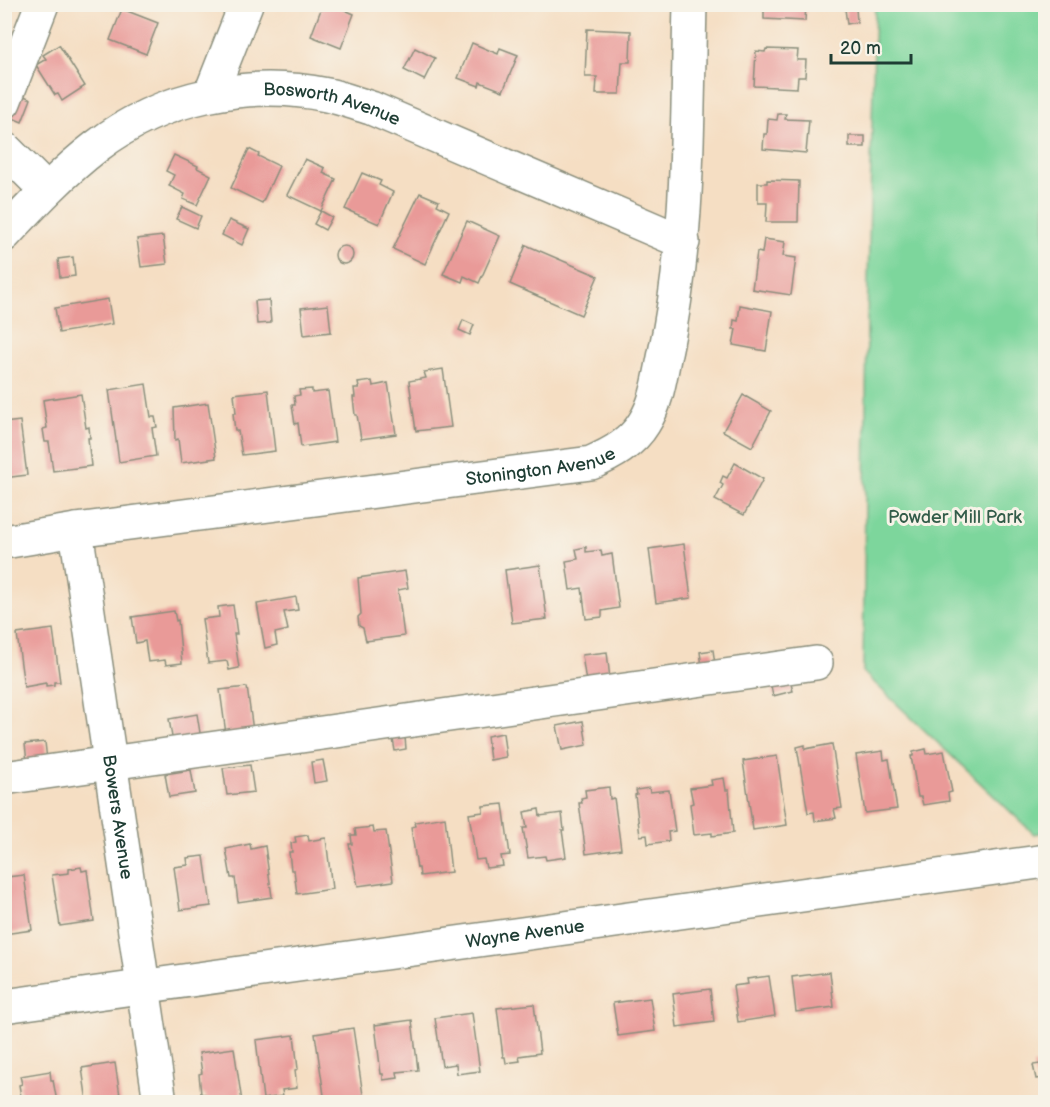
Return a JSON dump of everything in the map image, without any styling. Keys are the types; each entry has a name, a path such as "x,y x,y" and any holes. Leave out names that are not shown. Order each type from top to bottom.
{"street":[{"path":"4,102 42,4"},
{"path":"211,93 246,4"},
{"name":"Stonington Avenue","path":"4,542 76,530 591,463 611,454 631,440 644,424 653,406 675,308 683,242 690,4"},
{"name":"Bosworth Avenue","path":"4,235 46,190 99,144 136,122 171,105 211,93 266,89 326,95 371,108 683,242"},
{"path":"4,148 46,190"},
{"name":"Bowers Avenue","path":"76,530 160,1102"},
{"path":"4,778 816,663"},
{"name":"Wayne Avenue","path":"4,1006 1046,861"}],"green space":[{"name":"Powder Mill Park","path":"875,5 1045,5 1045,832 1034,834 863,672 867,322"}],"building":[{"path":"323,4 331,4 354,14 341,48 311,36"},
{"path":"764,4 806,4 805,21 764,19"},
{"path":"856,8 857,22 847,24 845,9"},
{"path":"122,9 158,23 146,54 110,40"},
{"path":"587,29 631,31 630,62 622,62 620,94 596,94 597,77 585,77"},
{"path":"472,43 498,54 500,48 518,55 503,91 480,82 479,86 458,78"},
{"path":"59,45 85,86 62,101 58,94 55,95 36,65 46,59 43,55"},
{"path":"415,48 435,58 424,80 404,70"},
{"path":"766,49 798,50 797,60 806,60 805,77 798,77 797,88 754,86 756,51 765,52"},
{"path":"17,93 31,99 22,122 8,116"},
{"path":"778,114 786,114 785,119 809,120 806,153 763,149 768,119 777,120"},
{"path":"849,136 865,136 865,147 849,147"},
{"path":"249,149 279,166 262,203 231,188"},
{"path":"174,155 211,175 197,205 183,199 185,194 169,186 174,175 166,171"},
{"path":"305,159 325,168 323,173 336,179 321,211 287,195"},
{"path":"362,173 381,181 379,185 393,192 379,224 345,209"},
{"path":"767,180 799,181 798,222 766,222 767,203 758,203 758,183 767,183"},
{"path":"420,193 439,201 437,205 449,211 425,264 393,249"},
{"path":"182,207 201,216 196,228 176,219"},
{"path":"321,211 332,217 325,230 314,224"},
{"path":"229,220 249,229 242,245 222,235"},
{"path":"467,221 500,236 479,283 464,276 462,282 443,274"},
{"path":"163,236 167,264 141,267 137,239"},
{"path":"764,239 785,242 783,256 796,258 791,295 752,289 757,252 762,253"},
{"path":"526,245 598,276 581,315 510,284"},
{"path":"344,246 350,249 353,255 350,261 344,264 338,261 335,255 338,249"},
{"path":"73,257 75,276 60,278 58,259"},
{"path":"108,299 112,324 59,333 55,308"},
{"path":"269,300 271,323 257,324 255,301"},
{"path":"328,305 331,332 304,335 301,308"},
{"path":"740,305 772,311 766,351 733,345 736,329 733,329 734,320 738,321"},
{"path":"463,320 474,325 470,335 459,330"},
{"path":"443,369 451,427 416,431 409,381 426,378 424,372"},
{"path":"372,381 373,386 388,383 396,434 361,439 357,415 355,415 354,388 359,388 358,383"},
{"path":"146,384 151,417 155,417 157,427 152,428 156,456 119,462 109,390"},
{"path":"312,389 312,393 328,391 335,442 301,447 298,423 295,424 292,405 295,405 294,396 300,395 299,390"},
{"path":"268,390 275,451 242,455 238,431 235,431 234,394"},
{"path":"81,394 86,428 89,427 91,466 53,471 49,442 45,442 43,429 47,428 43,400"},
{"path":"743,395 771,411 752,447 723,431"},
{"path":"208,403 216,458 181,463 178,439 175,440 174,408"},
{"path":"20,421 27,475 4,478 4,423"},
{"path":"735,463 763,479 744,515 715,500 723,485 720,483 723,476 727,478"},
{"path":"684,544 691,598 656,603 649,549"},
{"path":"586,547 586,552 601,550 602,556 612,554 619,608 602,611 602,617 586,619 582,588 570,590 566,561 578,559 576,549"},
{"path":"540,565 547,619 512,623 505,570"},
{"path":"405,571 408,588 398,590 404,636 366,641 363,628 359,626 358,617 361,614 358,578"},
{"path":"296,597 298,610 284,612 288,630 275,633 277,645 265,648 257,604"},
{"path":"233,605 239,668 229,670 227,661 208,663 202,619 219,617 218,607"},
{"path":"174,611 176,621 178,620 182,663 166,665 165,660 148,662 145,641 136,643 132,617"},
{"path":"53,629 60,682 54,682 54,685 46,686 46,683 24,687 17,634"},
{"path":"713,650 715,664 702,666 700,652"},
{"path":"607,652 610,679 586,682 582,655"},
{"path":"790,681 793,691 773,696 771,686"},
{"path":"247,687 253,731 226,734 220,690"},
{"path":"197,714 201,739 173,743 169,719"},
{"path":"583,721 587,745 562,750 557,726"},
{"path":"503,733 506,757 490,760 487,736"},
{"path":"405,737 406,749 395,751 393,739"},
{"path":"45,742 47,760 27,762 25,744"},
{"path":"832,744 842,808 834,809 836,818 815,821 814,812 808,813 797,747 805,745 805,749"},
{"path":"926,749 927,754 944,751 952,792 948,793 949,801 923,805 921,797 918,797 911,756 913,752"},
{"path":"883,751 884,760 889,759 897,809 865,813 856,755"},
{"path":"777,756 787,825 753,830 743,761"},
{"path":"323,760 327,781 314,783 311,762"},
{"path":"250,765 254,792 227,795 223,768"},
{"path":"191,770 195,793 169,797 165,774"},
{"path":"724,778 726,790 729,790 733,833 712,836 712,833 694,835 690,788 712,785 711,780"},
{"path":"609,787 610,799 614,798 621,849 586,854 579,803 582,803 581,798 586,797 585,790"},
{"path":"649,788 650,792 669,790 675,831 668,832 669,841 648,844 647,835 640,836 635,795 636,790"},
{"path":"503,804 510,855 501,856 503,866 486,868 484,859 476,860 469,814 483,812 483,806"},
{"path":"539,809 540,816 562,813 566,857 546,860 545,856 528,858 523,828 527,828 524,812"},
{"path":"445,817 451,872 420,876 411,827 416,826 415,822"},
{"path":"373,827 374,832 386,831 393,881 358,886 349,844 352,844 351,835 356,835 355,829"},
{"path":"308,835 309,841 326,838 332,889 297,894 289,852 292,852 291,843 296,842 295,837"},
{"path":"250,844 251,849 265,846 272,897 238,902 235,878 231,878 226,849"},
{"path":"204,856 211,906 180,910 174,867 188,865 187,858"},
{"path":"81,867 82,871 87,870 94,921 60,926 52,875 69,873 69,869"},
{"path":"24,875 32,930 4,934 4,882 8,882 7,877"},
{"path":"830,972 834,1007 796,1012 792,977"},
{"path":"769,976 775,1016 738,1022 733,986 748,984 747,979"},
{"path":"710,989 714,1022 677,1027 673,994"},
{"path":"650,998 655,1031 618,1036 613,1003"},
{"path":"534,1004 540,1053 519,1056 520,1061 506,1063 503,1057 497,1008"},
{"path":"472,1013 480,1071 457,1074 456,1064 442,1066 435,1018"},
{"path":"412,1020 418,1070 397,1072 398,1078 383,1080 375,1025"},
{"path":"353,1028 364,1102 325,1102 315,1034"},
{"path":"294,1035 298,1069 295,1070 297,1088 282,1090 283,1096 263,1099 256,1040"},
{"path":"234,1048 242,1102 207,1102 205,1094 201,1094 199,1074 202,1073 199,1053"},
{"path":"115,1063 121,1102 87,1102 82,1068"},
{"path":"1046,1063 1046,1078 1036,1079 1033,1065"},
{"path":"50,1071 57,1102 22,1102 20,1076"}]}
